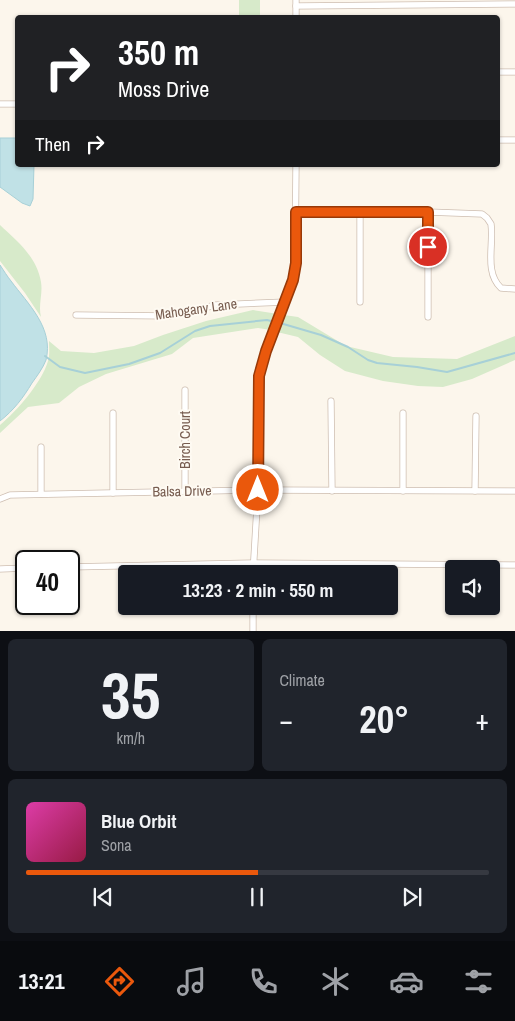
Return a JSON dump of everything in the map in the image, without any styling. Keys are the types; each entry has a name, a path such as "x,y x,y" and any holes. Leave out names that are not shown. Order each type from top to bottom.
{"street":[{"path":"296,3 515,4"},
{"path":"500,72 515,72"},
{"path":"0,104 15,104"},
{"path":"500,140 515,140"},
{"path":"253,563 258,490 259,376 266,351 291,288 296,263 296,167"},
{"path":"296,212 475,212 482,214 491,224 492,276 494,282 501,288 515,289"},
{"path":"360,212 360,302"},
{"path":"428,212 428,317"},
{"name":"Mahogany Lane","path":"76,315 169,316 216,305 286,302"},
{"name":"Birch Court","path":"185,390 185,491"},
{"path":"331,401 332,491"},
{"path":"113,413 113,493"},
{"path":"403,413 403,491"},
{"path":"475,491 476,416"},
{"path":"41,447 41,494"},
{"name":"Balsa Drive","path":"0,499 10,495 185,491 515,491"},
{"path":"80,567 253,563 515,565"},
{"path":"0,569 15,568"},
{"path":"253,615 253,631"}],"green space":[{"path":"239,0 260,0 260,15 239,15"},
{"path":"0,225 31,257 39,273 41,282 41,317 0,261"},
{"path":"253,310 278,314 271,330 258,328 193,338 172,354 106,374 79,387 59,403 28,407 0,433 0,425 35,387 45,369 49,359 49,341 61,351 94,353 134,346 206,321"},
{"path":"284,315 298,317 346,346 393,357 457,359 515,336 515,360 472,379 443,387 383,381 345,371 320,355 298,337 277,332"}],"water":[{"path":"0,138 15,138 15,167 34,167 33,199 30,206 22,203 0,187"},
{"path":"0,265 38,317 46,337 47,348 46,360 40,372 18,404 0,421"}],"waterway":[{"path":"45,356 60,367 85,373 129,364 160,353 195,331 210,326 267,320 275,322"},
{"path":"280,323 321,335 377,363 447,372 515,353"}],"route":[{"path":"258,490 259,376 261,365 293,280 296,263 296,212 428,212 428,247"}]}
